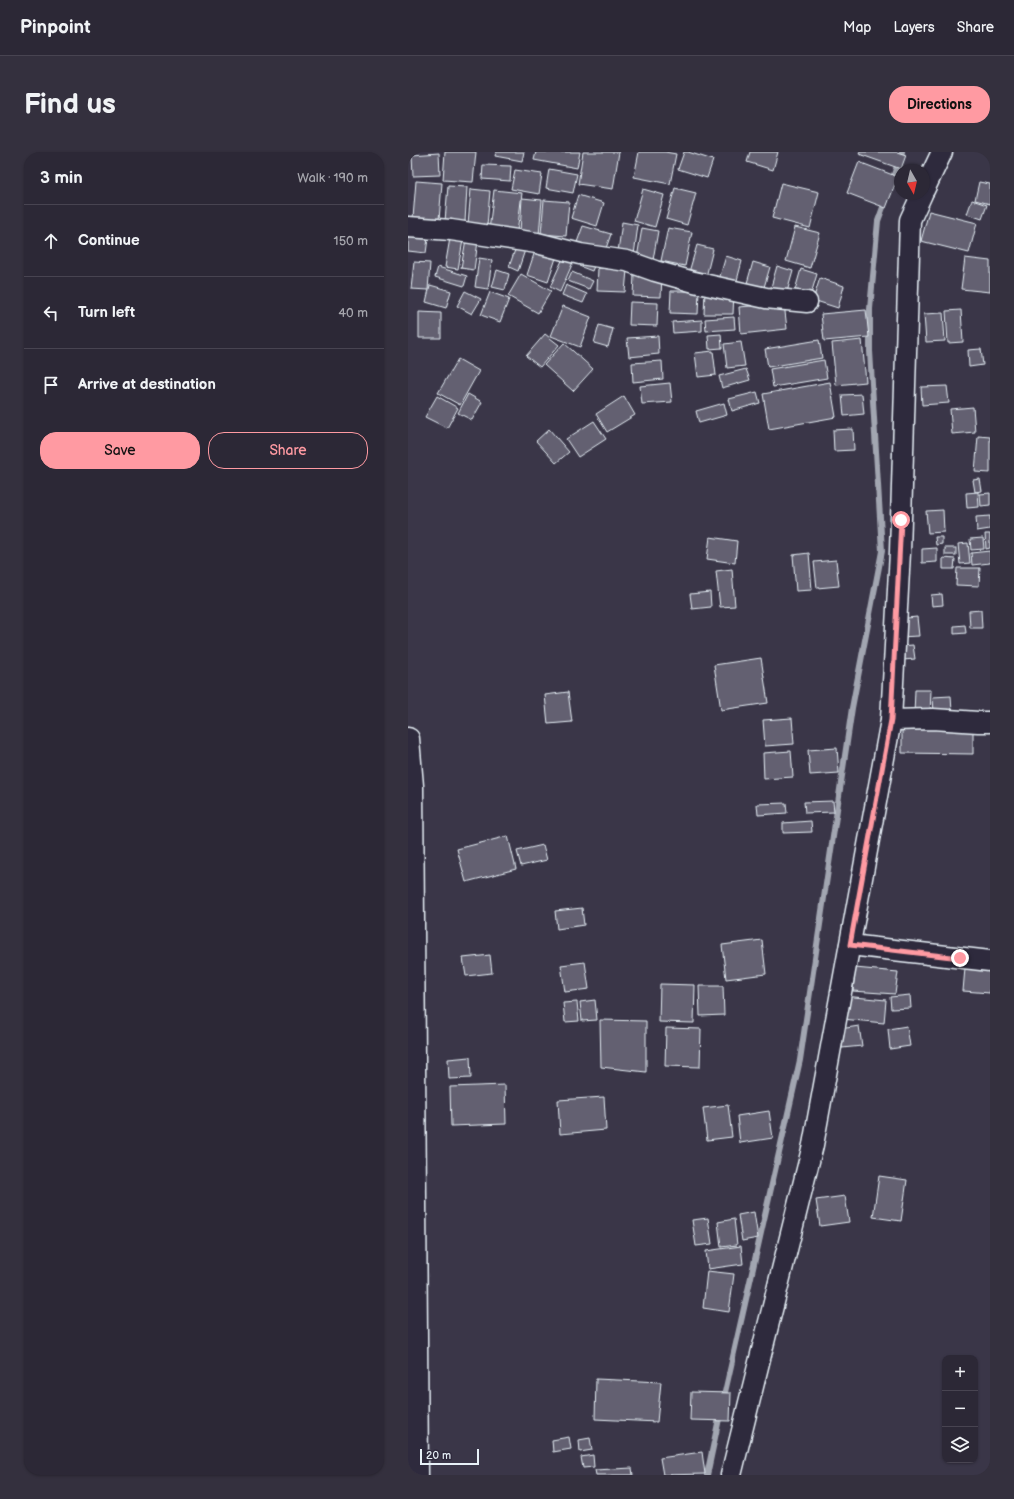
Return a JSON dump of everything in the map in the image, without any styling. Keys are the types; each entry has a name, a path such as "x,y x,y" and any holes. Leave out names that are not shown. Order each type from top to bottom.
{"main road":[{"path":"408,739 412,786 417,1475"}],"street":[{"path":"930,177 942,152"},
{"path":"731,1475 813,1146 891,720 900,552 910,220 919,200"},
{"path":"408,227 451,230 537,243 580,254 627,261 655,271 702,284 766,298 807,302"},
{"path":"891,720 934,719 990,722"},
{"path":"850,945 990,961"}],"building":[{"path":"445,152 476,152 473,182 443,180"},
{"path":"496,152 524,152 522,161 495,156"},
{"path":"536,152 580,152 577,168 534,160"},
{"path":"583,152 619,152 613,189 578,184"},
{"path":"639,152 665,152 676,154 670,184 634,177"},
{"path":"684,152 713,160 707,178 678,169"},
{"path":"750,152 778,152 773,170 747,162"},
{"path":"860,152 897,152 906,155 903,164 894,164 894,166 859,154"},
{"path":"439,153 440,175 413,176 412,155"},
{"path":"859,162 894,175 894,187 886,208 847,193"},
{"path":"483,165 511,166 510,181 482,179"},
{"path":"549,169 577,174 573,193 546,188"},
{"path":"515,170 542,174 539,194 511,189"},
{"path":"416,181 442,183 439,220 413,218"},
{"path":"979,182 990,184 990,204 975,200"},
{"path":"781,183 819,192 810,228 772,218"},
{"path":"448,186 467,187 465,222 445,221"},
{"path":"675,188 696,193 687,225 666,219"},
{"path":"471,189 490,191 487,226 468,224"},
{"path":"643,189 664,195 655,227 634,221"},
{"path":"494,190 522,193 517,233 489,230"},
{"path":"578,195 604,203 597,226 571,218"},
{"path":"522,198 542,200 539,235 520,233"},
{"path":"544,200 569,202 566,236 541,234"},
{"path":"972,200 987,205 982,219 967,214"},
{"path":"929,211 977,223 969,253 921,241"},
{"path":"622,222 638,225 634,255 618,252"},
{"path":"583,226 611,234 604,254 576,245"},
{"path":"795,227 820,233 810,268 786,261"},
{"path":"642,228 658,231 653,260 637,258"},
{"path":"668,228 692,232 685,266 661,261"},
{"path":"408,229 429,231 426,253 408,251"},
{"path":"450,238 463,240 458,269 445,267"},
{"path":"466,239 478,241 474,270 461,268"},
{"path":"537,245 558,252 548,282 527,275"},
{"path":"697,245 713,249 706,277 689,272"},
{"path":"516,247 525,250 518,271 509,267"},
{"path":"564,256 574,260 560,292 550,287"},
{"path":"582,256 596,261 592,271 579,266"},
{"path":"726,256 742,261 735,288 718,283"},
{"path":"479,258 492,260 488,289 475,287"},
{"path":"965,258 990,261 990,292 961,289"},
{"path":"414,262 430,263 428,290 411,289"},
{"path":"753,262 770,267 762,294 745,290"},
{"path":"777,266 793,271 785,299 769,294"},
{"path":"438,267 467,276 464,286 435,277"},
{"path":"598,268 627,270 625,292 597,291"},
{"path":"801,269 817,274 809,301 793,297"},
{"path":"497,270 509,274 505,290 492,287"},
{"path":"572,272 593,281 589,289 568,281"},
{"path":"521,274 551,291 538,313 508,296"},
{"path":"634,274 662,275 661,297 633,296"},
{"path":"820,278 844,286 838,308 813,300"},
{"path":"430,285 451,291 446,308 426,302"},
{"path":"566,285 587,294 583,303 562,295"},
{"path":"465,291 481,299 472,314 457,306"},
{"path":"671,291 699,291 698,314 670,313"},
{"path":"705,291 734,292 733,314 704,314"},
{"path":"490,292 509,299 500,322 481,315"},
{"path":"630,302 658,303 657,326 629,325"},
{"path":"784,303 787,329 741,334 739,307"},
{"path":"563,306 591,317 580,347 551,336"},
{"path":"866,310 869,337 824,341 821,314"},
{"path":"961,310 963,342 948,343 946,311"},
{"path":"419,312 441,313 441,338 419,338"},
{"path":"943,313 945,341 926,342 924,314"},
{"path":"734,317 735,329 706,331 705,319"},
{"path":"702,320 702,331 673,333 672,322"},
{"path":"599,325 613,329 608,347 594,343"},
{"path":"545,334 559,345 540,367 526,356"},
{"path":"721,334 722,348 709,349 708,335"},
{"path":"658,336 659,354 629,357 627,338"},
{"path":"819,340 822,358 768,367 765,349"},
{"path":"862,340 866,382 836,385 832,343"},
{"path":"741,342 745,366 727,368 724,344"},
{"path":"564,343 593,369 573,391 544,365"},
{"path":"981,349 983,365 969,367 968,350"},
{"path":"713,351 716,375 698,377 695,353"},
{"path":"458,359 479,371 460,405 438,393"},
{"path":"824,360 827,378 773,387 770,369"},
{"path":"662,361 663,379 633,382 632,363"},
{"path":"746,369 750,380 722,388 719,376"},
{"path":"830,382 836,417 769,429 763,394"},
{"path":"670,383 672,402 642,404 640,386"},
{"path":"947,386 949,403 922,405 921,387"},
{"path":"757,392 760,403 732,411 729,399"},
{"path":"468,394 482,402 472,420 458,413"},
{"path":"862,394 864,414 844,416 842,395"},
{"path":"437,396 458,408 447,428 425,417"},
{"path":"624,396 635,415 607,432 596,414"},
{"path":"724,403 727,415 699,423 696,411"},
{"path":"973,407 975,432 952,434 950,409"},
{"path":"594,421 606,439 578,457 566,439"},
{"path":"549,429 569,452 556,463 536,441"},
{"path":"853,429 854,450 834,451 833,430"},
{"path":"978,436 990,437 990,473 975,472"},
{"path":"980,479 982,491 975,492 973,480"},
{"path":"978,492 979,507 967,508 966,493"},
{"path":"990,493 990,505 981,506 980,494"},
{"path":"943,510 944,532 928,533 926,511"},
{"path":"990,516 990,529 977,531 976,517"},
{"path":"985,534 990,534 990,548 986,549"},
{"path":"710,537 737,541 735,563 707,559"},
{"path":"935,537 942,537 942,544 936,545"},
{"path":"983,538 984,549 971,550 970,539"},
{"path":"968,543 970,563 960,564 958,544"},
{"path":"937,548 937,562 922,563 922,549"},
{"path":"945,548 956,548 956,555 945,555"},
{"path":"990,551 990,563 972,565 971,553"},
{"path":"809,553 812,590 796,591 793,555"},
{"path":"943,558 955,559 954,569 943,569"},
{"path":"836,560 839,586 817,588 814,562"},
{"path":"957,568 980,568 979,586 956,585"},
{"path":"732,569 735,606 720,607 716,571"},
{"path":"710,592 711,607 692,609 690,594"},
{"path":"942,594 943,605 932,606 931,595"},
{"path":"981,610 982,628 970,628 969,611"},
{"path":"917,617 919,636 899,637 898,619"},
{"path":"965,625 966,633 954,634 954,626"},
{"path":"913,645 915,659 903,660 901,646"},
{"path":"761,658 768,703 721,710 714,665"},
{"path":"915,690 931,690 930,715 914,714"},
{"path":"568,692 572,722 548,724 545,695"},
{"path":"951,696 952,712 934,713 933,697"},
{"path":"792,718 794,744 765,746 763,720"},
{"path":"902,728 973,729 973,754 902,753"},
{"path":"837,748 839,773 810,775 808,750"},
{"path":"791,751 793,777 764,779 763,753"},
{"path":"833,801 834,812 805,813 804,802"},
{"path":"786,803 787,813 758,815 757,804"},
{"path":"811,821 812,832 783,833 783,823"},
{"path":"508,836 516,869 466,882 457,849"},
{"path":"543,845 547,860 521,866 517,851"},
{"path":"582,908 584,925 557,929 555,911"},
{"path":"762,940 766,974 726,979 722,945"},
{"path":"490,955 492,973 466,976 463,958"},
{"path":"585,962 589,989 565,992 561,965"},
{"path":"855,968 898,972 895,994 853,991"},
{"path":"965,968 990,970 990,993 963,991"},
{"path":"660,984 695,985 694,1023 659,1022"},
{"path":"699,986 723,986 724,1015 700,1016"},
{"path":"910,995 911,1008 891,1009 890,997"},
{"path":"844,996 886,1000 884,1023 842,1019"},
{"path":"595,1000 597,1020 582,1021 580,1002"},
{"path":"577,1002 579,1021 565,1022 563,1003"},
{"path":"600,1020 646,1021 646,1072 601,1067"},
{"path":"859,1026 862,1046 842,1048 840,1029"},
{"path":"907,1026 910,1046 890,1049 888,1029"},
{"path":"666,1028 701,1029 700,1067 665,1066"},
{"path":"470,1057 471,1078 449,1079 448,1059"},
{"path":"505,1085 506,1124 451,1126 450,1087"},
{"path":"604,1097 606,1130 560,1134 558,1100"},
{"path":"728,1105 732,1137 707,1140 703,1108"},
{"path":"769,1111 773,1138 740,1143 737,1116"},
{"path":"879,1176 907,1180 901,1221 873,1217"},
{"path":"845,1196 849,1222 820,1226 816,1200"},
{"path":"754,1212 758,1238 742,1241 738,1215"},
{"path":"708,1218 712,1244 696,1246 692,1220"},
{"path":"734,1219 737,1245 721,1247 718,1222"},
{"path":"741,1246 743,1264 708,1269 706,1251"},
{"path":"707,1271 734,1274 729,1312 703,1308"},
{"path":"596,1379 661,1382 657,1422 595,1419"},
{"path":"691,1392 731,1393 730,1421 690,1420"},
{"path":"569,1437 571,1449 553,1452 552,1440"},
{"path":"590,1438 592,1450 580,1452 579,1440"},
{"path":"702,1452 705,1474 663,1475 660,1458"},
{"path":"593,1455 594,1467 583,1468 581,1457"},
{"path":"632,1468 633,1475 596,1475 595,1470"}],"waterway":[{"path":"891,183 902,152"},
{"path":"723,1401 800,1060 852,708 882,551 870,351 870,309 878,221 886,199"},
{"path":"707,1475 720,1414"}],"route":[{"path":"901,520 891,720 850,945 960,958"}]}
